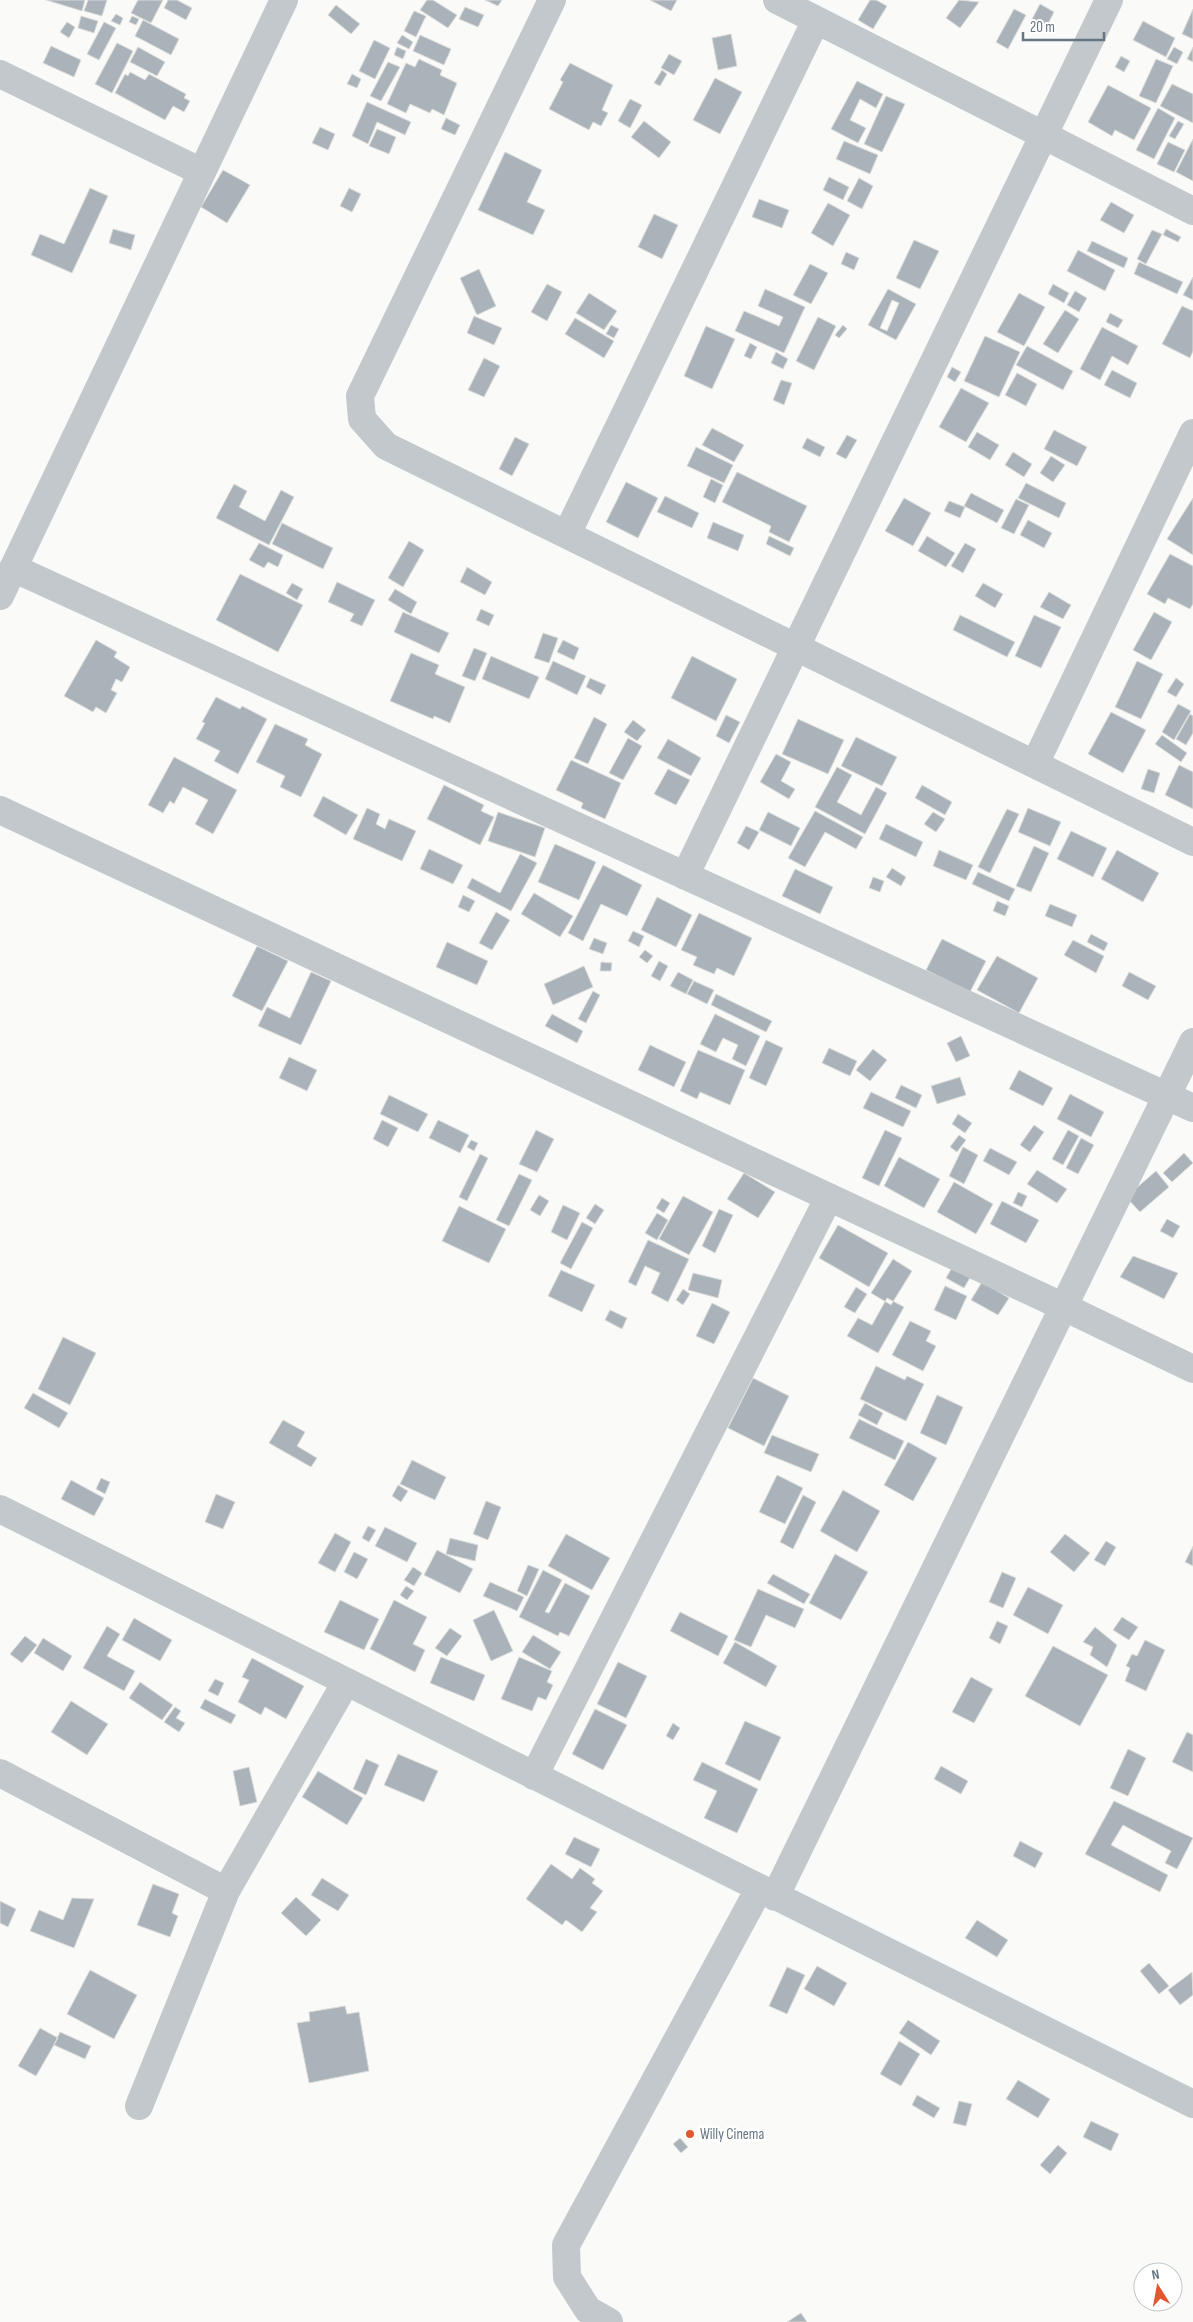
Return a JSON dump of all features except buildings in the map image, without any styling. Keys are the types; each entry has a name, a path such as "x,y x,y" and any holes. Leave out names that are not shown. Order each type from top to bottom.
{"street":[{"path":"0,596 284,0"},
{"path":"552,0 360,396 362,419 386,446 1193,842"},
{"path":"777,0 1193,211"},
{"path":"686,876 1109,0"},
{"path":"567,534 816,20"},
{"path":"0,74 202,172"},
{"path":"1035,764 1193,433"},
{"path":"13,568 1193,1108"},
{"path":"0,810 1064,1306 1193,1370"},
{"path":"609,2322 588,2310 567,2277 566,2245 767,1893 1064,1306 1193,1042"},
{"path":"534,1776 829,1197"},
{"path":"0,1509 1193,2104"},
{"path":"139,2106 226,1891 346,1682"},
{"path":"0,1773 226,1891"}],"place":[{"name":"Willy Cinema","path":"690,2134"}]}
